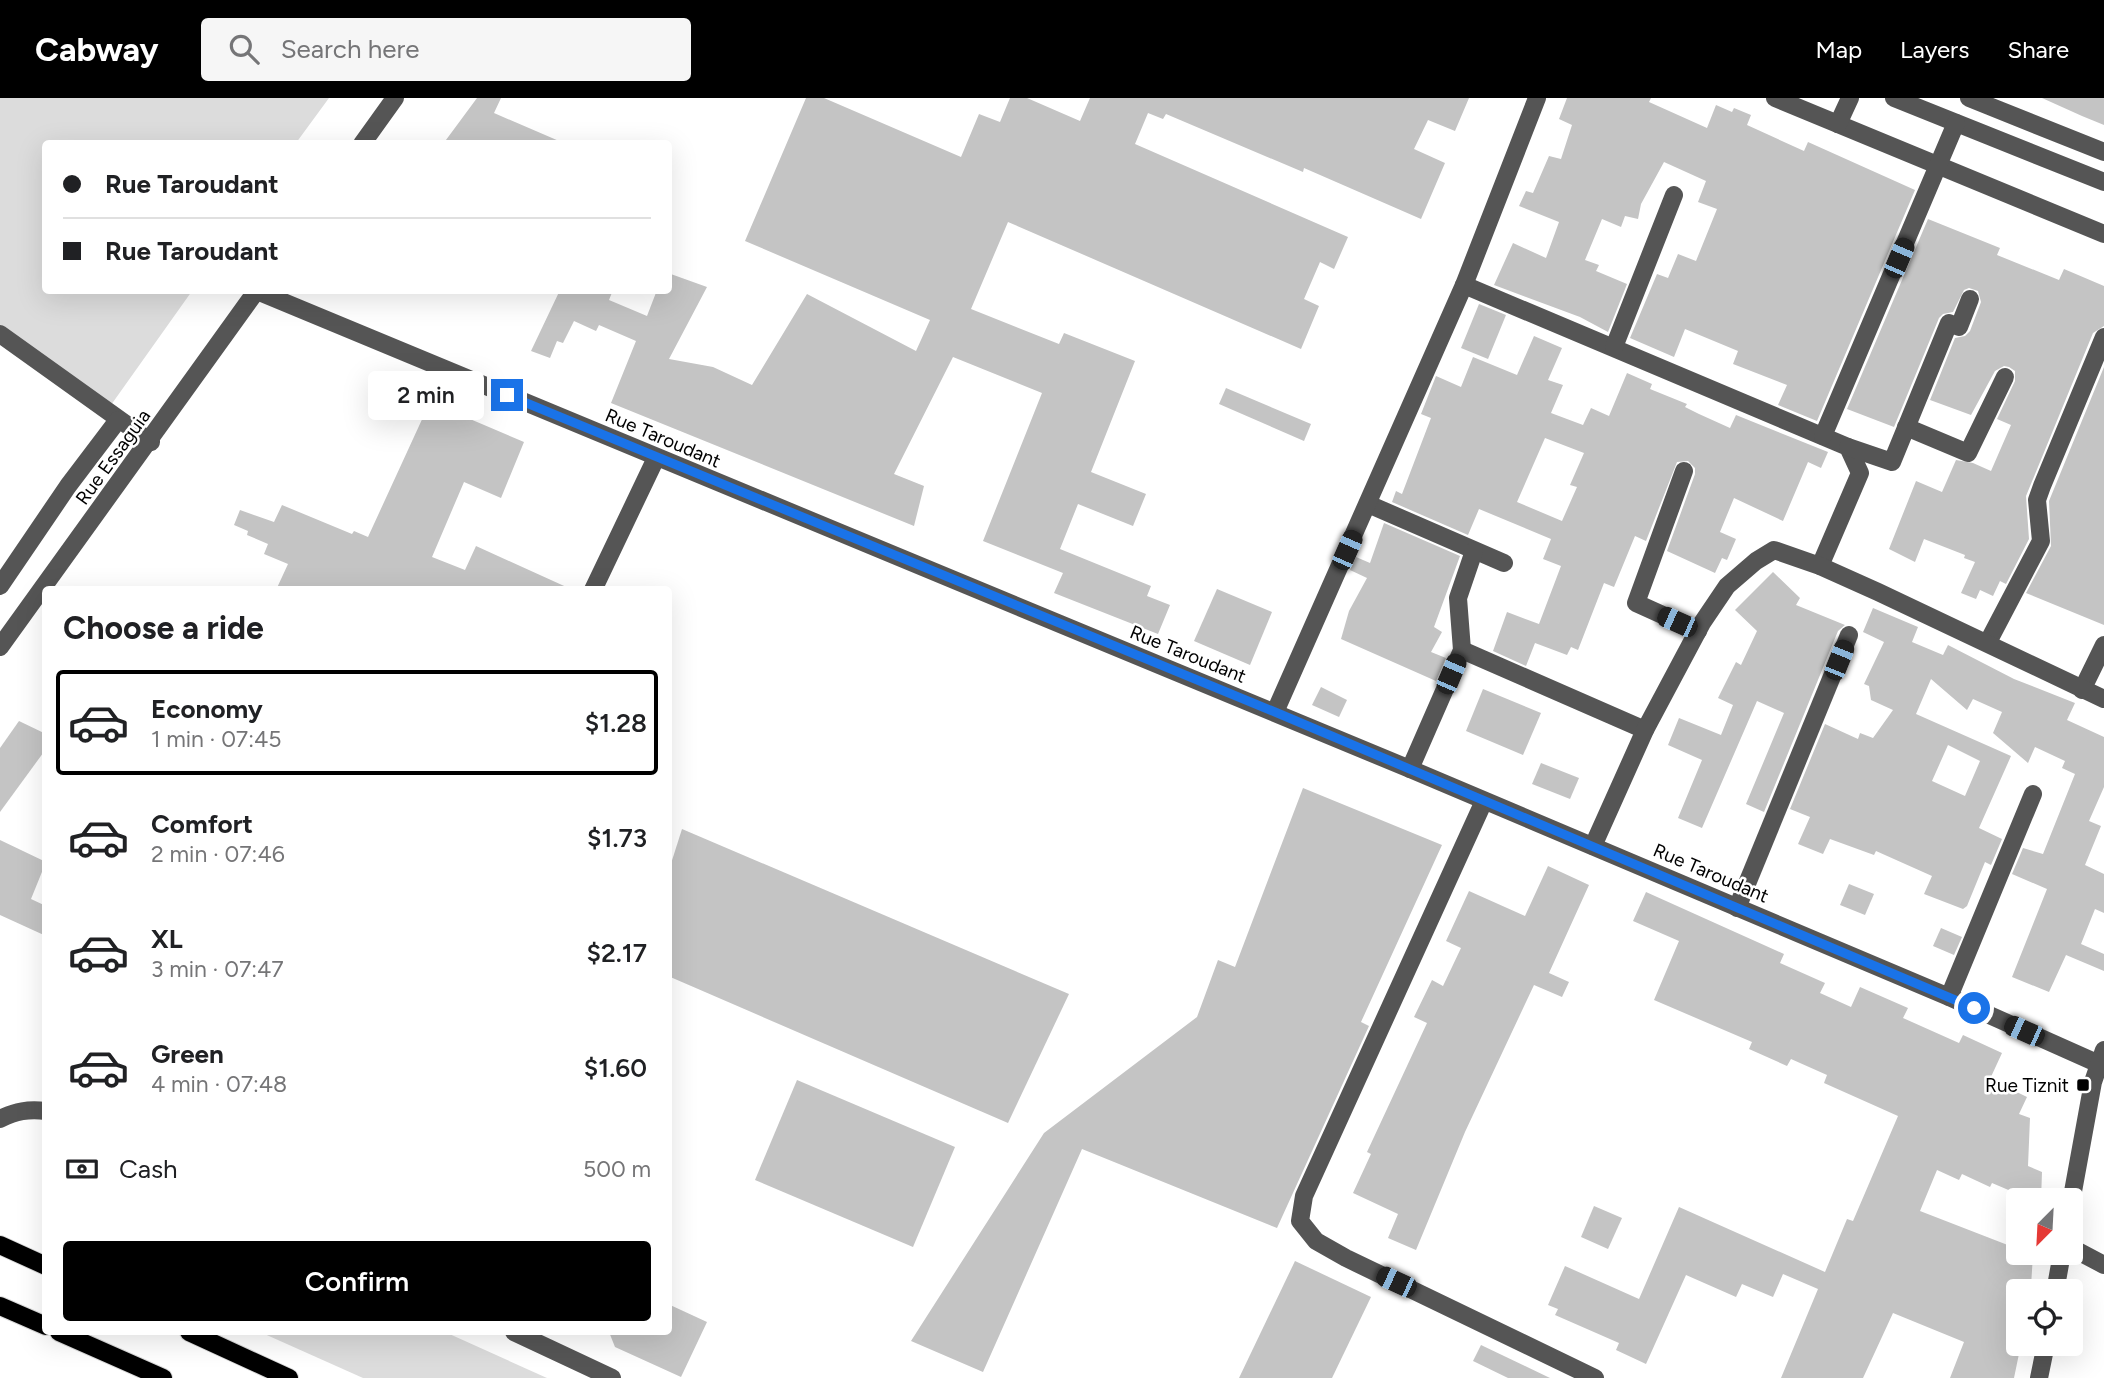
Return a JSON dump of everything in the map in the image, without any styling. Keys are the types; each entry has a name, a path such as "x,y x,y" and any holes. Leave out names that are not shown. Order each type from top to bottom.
{"main road":[{"path":"0,1245 42,1264"},
{"path":"0,1306 42,1324"},
{"path":"66,1335 163,1378"},
{"path":"195,1335 289,1378"}],"street":[{"path":"365,140 395,98"},
{"path":"1275,712 1464,285 1537,98"},
{"path":"1775,98 2104,234"},
{"path":"1838,124 1850,98"},
{"path":"1894,98 2104,182"},
{"path":"1969,98 2104,152"},
{"path":"1823,436 1956,123"},
{"path":"1614,347 1674,195"},
{"path":"1464,285 1848,447 1892,462 1949,323 1959,327 1970,299"},
{"name":"Rue Essaguia","path":"45,586 255,294"},
{"name":"Rue Taroudant","path":"264,294 1275,712 1949,997 2101,1057"},
{"path":"0,334 150,442"},
{"path":"1987,642 2041,541 2038,500 2042,486 2104,337"},
{"path":"1906,427 1968,453 2005,377"},
{"name":"Rue Essaguia","path":"0,586 68,486 118,420"},
{"path":"1819,566 1860,473 1848,447"},
{"path":"595,586 656,458"},
{"path":"1684,471 1636,603 1698,631"},
{"path":"1368,504 1504,563"},
{"path":"1593,846 1645,730 1698,631 1727,586 1756,561 1774,550 1819,566 1987,642 2104,699"},
{"path":"1410,769 1462,650 1458,598 1474,551"},
{"name":"Rue Essaguia","path":"0,647 42,590"},
{"path":"1737,908 1849,635"},
{"path":"2082,690 2104,645"},
{"path":"1462,650 1645,730"},
{"path":"1949,997 2033,794"},
{"path":"1484,802 1304,1196 1300,1221 1316,1241 1346,1258 1595,1378"},
{"path":"2073,1188 2092,1082 2101,1057"},
{"path":"0,1119 13,1112 42,1111"},
{"path":"2083,1254 2104,1265"},
{"path":"520,1335 612,1378"},
{"path":"2039,1378 2044,1356"}],"shaded area":[{"path":"0,98 329,98 298,140 42,140 42,294 190,294 111,405 0,325"},
{"path":"267,1335 452,1335 547,1378 363,1378"}],"building":[{"path":"477,98 501,98 494,113 557,140 446,140"},
{"path":"806,98 824,98 961,157 979,114 1000,122 1010,98 1027,98 1080,121 1090,98 1469,98 1455,131 1428,120 1414,149 1445,163 1421,219 1304,168 1303,172 1166,114 1163,119 1148,113 1135,144 1348,237 1334,269 1320,262 1304,299 1319,306 1301,349 1008,222 971,309 1059,344 1064,333 1135,361 1091,472 1146,494 1133,526 1078,504 1060,549 1151,586 1147,596 1170,605 1158,634 1054,593 1063,573 983,541 1042,393 953,357 894,474 924,486 914,526 611,403 636,341 599,325 596,331 574,321 563,343 557,341 550,358 531,351 558,294 611,294 609,300 647,316 655,294 672,294 672,274 707,287 669,359 713,367 752,385 807,294 916,351 930,320 745,241"},
{"path":"1567,98 1651,98 1649,102 1707,128 1716,105 1732,112 1734,108 1751,115 1747,125 1804,151 1808,142 1915,190 1817,421 1778,405 1787,385 1733,364 1738,351 1685,329 1674,357 1630,338 1657,274 1668,278 1678,254 1696,261 1717,209 1698,202 1706,181 1664,162 1641,204 1638,219 1625,216 1621,227 1602,219 1585,260 1599,265 1596,271 1627,284 1608,332 1580,317 1494,285 1513,243 1546,258 1559,222 1519,206 1526,191 1533,193 1549,156 1561,159 1572,125 1559,119"},
{"path":"2042,98 2104,98 2104,125 2082,116"},
{"path":"1928,219 2000,248 1997,255 2059,280 2064,269 2104,286 2104,326 2093,333 2026,496 2029,539 2006,584 2000,581 1993,596 1980,590 1976,599 1961,593 1975,562 1964,558 1965,555 1924,539 1915,562 1889,549 1916,481 1942,492 1956,460 1973,463 1991,471 2011,425 1997,419 2015,381 2015,371 2009,367 2004,366 1995,371 1971,415 1930,400 1955,338 1965,336 1970,331 1981,302 1978,291 1969,288 1964,290 1953,312 1943,314 1939,318 1894,427 1847,409"},
{"path":"1479,304 1506,315 1488,359 1461,348"},
{"path":"1534,336 1562,348 1548,380 1563,385 1551,413 1583,425 1591,408 1609,416 1627,373 1652,384 1650,389 1687,404 1685,407 1730,428 1736,415 1828,452 1821,468 1808,462 1783,521 1734,498 1720,532 1736,539 1727,560 1722,558 1715,573 1667,551 1695,474 1695,468 1688,461 1677,462 1646,541 1635,536 1614,587 1604,583 1578,650 1571,647 1567,655 1535,643 1526,666 1493,651 1507,612 1539,624 1561,566 1543,559 1551,539 1479,509 1468,535 1392,502 1396,491 1402,494 1431,418 1421,414 1436,376 1461,387 1473,357 1517,375","holes":["1545,438 1584,453 1570,485 1577,487 1562,521 1517,502"]},
{"path":"2104,367 2104,625 2026,593 2051,546 2049,501"},
{"path":"1226,388 1311,424 1304,441 1219,404"},
{"path":"430,402 524,442 501,498 464,482 432,557 465,570 476,546 564,586 278,586 288,564 264,554 268,544 247,535 248,531 234,525 240,510 274,522 282,505 352,534 354,531 368,537"},
{"path":"1384,523 1460,556 1434,627 1442,632 1431,652 1446,658 1436,681 1341,639 1349,611 1367,578 1350,570 1356,557 1370,563"},
{"path":"1773,572 1800,598 1796,605 1845,625 1838,631 1764,812 1746,804 1784,713 1757,701 1702,828 1678,818 1702,760 1668,745 1679,718 1721,735 1733,705 1718,698 1736,662 1741,665 1757,631 1735,610"},
{"path":"1217,589 1272,612 1250,665 1194,641"},
{"path":"1873,608 1918,627 1912,642 1943,655 1948,645 2014,679 2075,703 2067,720 2104,737 2104,787 2089,821 2101,826 2085,865 2104,874 2104,913 2095,909 2081,944 2104,954 2104,971 2066,955 2049,992 2012,977 2047,889 2012,874 2023,848 2043,854 2075,774 2062,768 2065,761 2035,747 2028,763 1993,733 2002,712 1973,699 1967,710 1931,679 1916,714 2011,756 1979,828 2002,839 1991,865 1985,862 1967,906 1963,909 1924,894 1932,876 1876,851 1874,855 1830,839 1823,854 1798,844 1810,817 1790,809 1825,724 1858,739 1860,733 1873,738 1893,710 1871,700 1869,686 1864,684 1884,642 1863,632","holes":["1948,745 1980,761 1965,796 1932,781"]},
{"path":"1321,687 1347,700 1339,717 1312,705"},
{"path":"1483,689 1541,713 1523,755 1466,731"},
{"path":"19,721 42,732 42,754 0,812 0,748"},
{"path":"1541,763 1579,778 1570,799 1532,784"},
{"path":"1303,788 1442,845 1361,1022 1369,1026 1277,1228 1082,1149 983,1372 911,1341 1044,1133 1197,1017 1218,960 1235,967"},
{"path":"682,829 1069,994 1008,1123 672,978 672,860"},
{"path":"0,840 42,860 42,872 31,899 42,904 42,934 0,915"},
{"path":"1548,866 1589,885 1549,973 1569,982 1562,997 1534,985 1465,1132 1416,1250 1388,1238 1398,1214 1353,1193 1371,1154 1367,1152 1427,1023 1414,1017 1432,980 1443,986 1461,948 1446,941 1469,891 1525,916"},
{"path":"1849,884 1874,894 1865,915 1840,905"},
{"path":"1646,892 1784,954 1780,963 1825,983 1820,993 1851,1007 1860,987 1908,1008 1903,1018 1959,1043 1963,1035 2002,1053 1990,1079 2027,1097 2019,1114 2030,1118 2028,1166 2042,1172 2041,1188 2006,1189 1992,1183 1990,1187 1962,1174 1959,1180 1937,1170 1920,1211 2006,1244 2006,1265 2032,1265 2031,1279 2006,1279 2006,1356 2019,1356 2014,1378 1950,1378 1964,1342 1893,1313 1863,1378 1781,1378 1818,1289 1783,1274 1773,1297 1742,1284 1736,1297 1686,1275 1646,1364 1616,1350 1619,1343 1555,1315 1558,1309 1548,1305 1565,1266 1639,1299 1679,1207 1825,1272 1847,1219 1853,1221 1898,1116 1824,1083 1827,1075 1791,1059 1787,1066 1749,1049 1752,1042 1654,1000 1679,941 1633,921"},
{"path":"1941,928 1962,937 1954,955 1933,946"},
{"path":"797,1080 955,1147 913,1247 755,1180"},
{"path":"1594,1206 1622,1218 1608,1249 1581,1237"},
{"path":"1295,1261 1371,1297 1332,1378 1239,1378"},
{"path":"672,1306 707,1322 681,1377 615,1347 610,1335 672,1335"},
{"path":"1481,1345 1550,1378 1508,1378 1473,1361"}],"place":[{"name":"Rue Tiznit","path":"2083,1085"}],"route":[{"path":"507,395 1275,712 1974,1008"}]}
